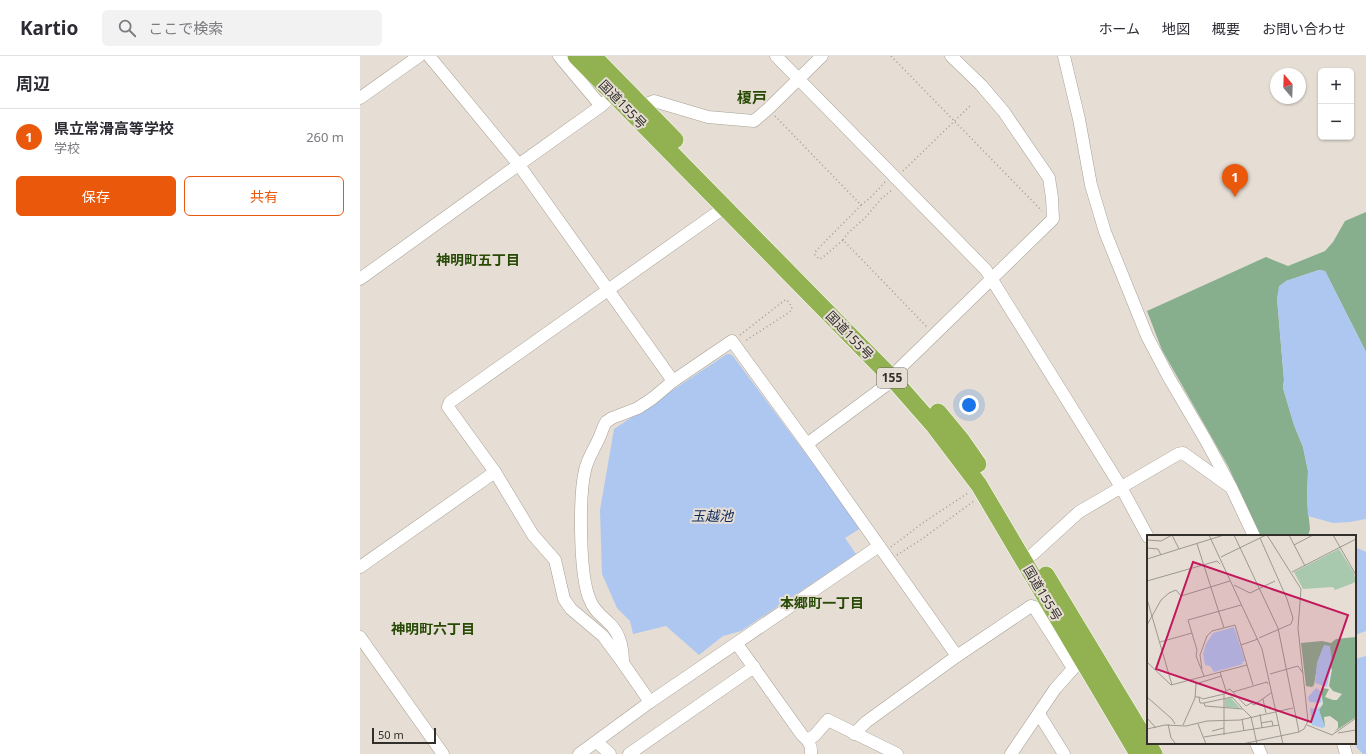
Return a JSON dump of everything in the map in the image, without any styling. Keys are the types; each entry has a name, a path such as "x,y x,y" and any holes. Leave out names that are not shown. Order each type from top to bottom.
{"highway":[{"name":"国道155号","path":"576,56 724,207 944,419 988,478 1147,750"},
{"name":"国道155号","path":"593,56 896,374 979,485 1078,663 1147,750"}],"street":[{"path":"360,98 419,56"},
{"path":"429,56 519,165 673,381"},
{"path":"559,56 601,106"},
{"path":"776,56 986,270 1121,487 1147,535"},
{"path":"643,108 654,101 708,117 749,121 757,119 822,56"},
{"path":"807,444 885,386 1053,219 1051,183 1049,178 1004,112 981,85 951,56"},
{"path":"1064,56 1079,119 1091,185 1105,232 1147,336 1231,487 1254,535"},
{"path":"360,279 601,106 614,94"},
{"path":"650,702 603,636 571,609 564,600 555,560 533,535 495,472 448,407 450,402 724,207"},
{"path":"623,663 623,656 618,636 611,624 593,608 587,590 583,563 581,529 584,471 606,422 612,418 638,408 653,398 673,381 734,344 807,444 957,656"},
{"path":"1033,554 1079,512 1180,453 1231,487"},
{"path":"360,567 495,472"},
{"path":"580,754 650,702 737,644 884,553"},
{"path":"854,734 866,722 957,656 1031,606 1034,607 1078,663 1055,689 1010,754"},
{"path":"360,638 443,754"},
{"path":"737,644 802,734 808,740 811,754"},
{"path":"629,754 754,667"},
{"path":"1039,714 1064,754"},
{"path":"808,740 815,735 828,720 896,754"},
{"path":"597,742 610,754"},
{"path":"1256,744 1261,754"},
{"path":"1343,744 1346,754"}],"path":[{"path":"891,56 1051,221"},
{"path":"896,178 881,200 865,218 852,228 843,240 822,258 819,259 815,255 815,252 831,234 870,198 896,178 971,104"},
{"path":"768,109 862,205"},
{"path":"843,240 935,335"},
{"path":"785,300 787,300 791,305 791,311 734,344 785,300"},
{"path":"968,492 974,502 922,539 884,553 924,522 968,492"}],"green space":[{"path":"1366,212 1366,352 1325,271 1319,270 1286,281 1277,298 1284,380 1283,388 1294,425 1303,447 1308,471 1307,499 1310,529 1308,535 1260,535 1228,466 1162,350 1147,311 1266,257 1288,266 1325,251 1333,242 1345,221"}],"water":[{"path":"1319,270 1325,271 1366,352 1366,519 1350,522 1333,523 1308,516 1308,471 1303,447 1294,425 1283,388 1284,380 1277,298 1279,286 1286,281"},
{"name":"玉越池","path":"727,354 733,356 861,528 845,538 856,554 741,631 723,636 699,655 666,626 633,634 630,621 617,608 602,574 600,510 614,429"},
{"path":"1356,547 1366,552 1366,631 1356,635"},
{"path":"1366,656 1366,754 1363,754 1357,748 1356,744 1356,659"}],"place":[{"name":"県立常滑高等学校","path":"1235,197"}],"district":[{"name":"榎戸","path":"752,98"},
{"name":"神明町五丁目","path":"478,260"},
{"name":"本郷町一丁目","path":"822,603"},
{"name":"神明町六丁目","path":"433,629"}]}
